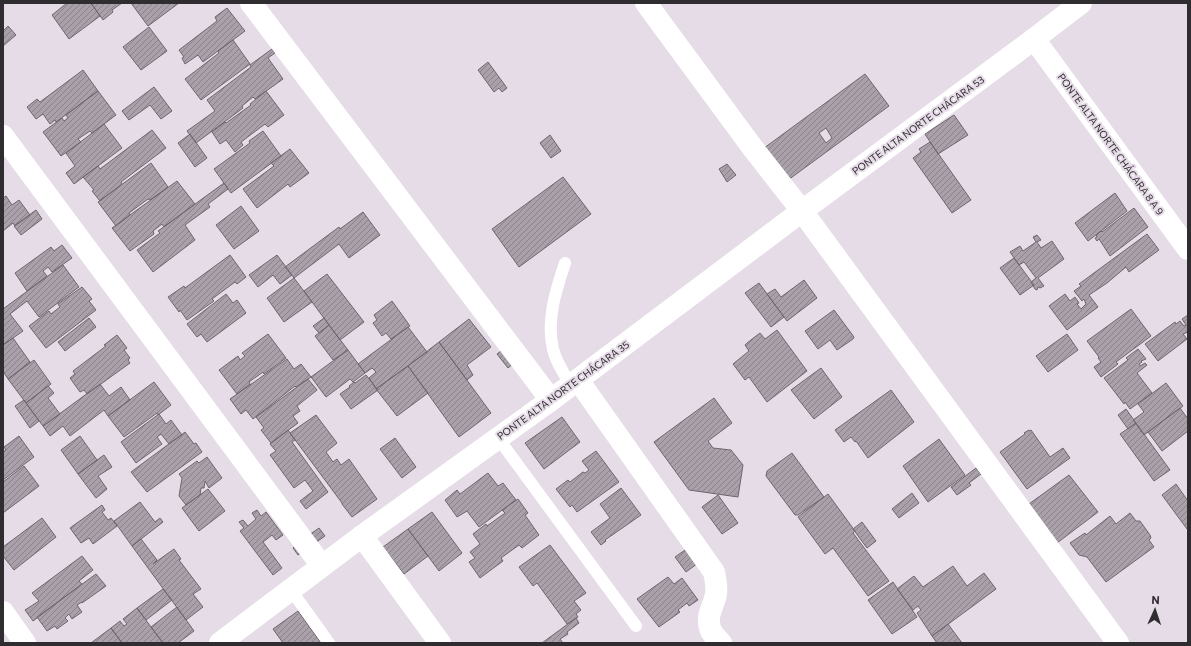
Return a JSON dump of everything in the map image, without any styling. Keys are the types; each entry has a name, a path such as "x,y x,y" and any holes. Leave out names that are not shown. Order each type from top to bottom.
{"street":[{"path":"251,3 551,400"},
{"path":"646,3 752,147 802,211 1118,643"},
{"name":"PONTE ALTA NORTE CHÁCARA 53","path":"802,211 1081,3"},
{"name":"PONTE ALTA NORTE CHÁCARA 8 A 9","path":"1034,39 1188,248"},
{"path":"3,136 322,566"},
{"name":"PONTE ALTA NORTE CHÁCARA 35","path":"220,643 362,536 551,400 802,211"},
{"path":"575,382 714,572 717,583 716,595 710,609 710,628 721,643"},
{"path":"362,536 440,643"},
{"path":"3,612 25,643"}],"lane":[{"path":"565,263 555,294 550,333 553,350 558,364 575,382"},
{"path":"498,438 636,626"},
{"path":"291,590 329,643"}],"building":[{"path":"67,3 91,3 100,16 69,39 52,15"},
{"path":"91,3 122,3 112,10 113,12 103,20"},
{"path":"131,3 179,3 148,26"},
{"path":"227,8 245,31 203,62 198,55 185,64 182,58 184,57 179,50 217,21 215,17"},
{"path":"8,26 16,35 3,46 3,31"},
{"path":"149,27 167,51 141,70 123,47"},
{"path":"233,40 250,64 201,100 185,79 219,53 218,51"},
{"path":"272,49 275,53 268,58 283,79 255,99 253,97 242,106 243,108 196,143 187,131 215,111 207,100"},
{"path":"488,62 507,88 502,92 499,88 494,92 478,70"},
{"path":"83,70 98,91 56,122 55,120 50,124 43,114 36,119 27,107 37,99 40,102"},
{"path":"865,74 889,106 784,183 760,151","holes":["826,128 832,138 826,143 819,133"]},
{"path":"154,87 172,111 161,119 150,105 129,120 122,111"},
{"path":"98,91 116,115 92,133 90,131 78,139 81,142 61,156 43,132 62,118 64,121 68,118 66,115"},
{"path":"266,91 284,115 268,127 265,124 241,142 243,145 235,152 226,140 220,144 212,132 251,105 250,104"},
{"path":"954,115 968,135 938,154 925,134"},
{"path":"104,124 122,148 74,184 66,173 75,166 66,153"},
{"path":"152,130 166,148 121,182 122,184 100,201 92,191 94,190 83,177 98,166 100,169"},
{"path":"263,131 281,156 231,193 214,169 250,143 249,141"},
{"path":"190,134 207,158 195,167 178,143"},
{"path":"550,135 561,151 551,158 540,143"},
{"path":"930,142 971,200 952,213 913,158 921,152 919,149"},
{"path":"290,149 309,173 290,187 288,184 257,208 243,189 274,166 271,163"},
{"path":"151,163 168,187 129,213 130,215 116,226 98,202"},
{"path":"727,164 736,175 727,182 719,169"},
{"path":"563,177 591,214 519,267 492,229"},
{"path":"177,181 195,204 164,227 162,224 153,231 154,234 130,251 112,228"},
{"path":"224,183 228,189 208,204 210,207 185,225 195,240 153,272 137,250 160,233 158,231"},
{"path":"1115,193 1127,211 1088,241 1075,223"},
{"path":"6,196 12,205 19,200 30,215 15,226 13,223 3,231 3,198"},
{"path":"241,206 259,231 234,249 216,225"},
{"path":"1134,208 1148,227 1110,256 1099,239 1097,241 1095,238 1097,237 1096,235"},
{"path":"36,210 42,219 21,235 14,226"},
{"path":"363,212 380,235 349,258 339,244 294,278 285,267 339,227 340,229"},
{"path":"1147,234 1159,250 1129,272 1126,267 1107,283 1089,295 1098,307 1067,330 1049,306 1065,294 1070,301 1075,297 1079,303 1077,304 1081,309 1086,304 1084,299 1082,301 1074,291 1081,286 1079,284"},
{"path":"1037,235 1041,240 1037,242 1041,248 1052,241 1064,259 1038,278 1044,286 1040,288 1038,287 1037,290 1031,282 1036,278 1024,262 1019,265 1010,252 1020,246 1023,251 1036,242 1033,237"},
{"path":"62,245 72,258 52,272 48,267 43,271 47,276 27,291 15,273 51,247 54,251"},
{"path":"230,255 246,277 237,284 235,282 212,299 214,301 187,320 168,297 184,286 185,288"},
{"path":"277,255 292,275 280,284 273,275 258,287 249,275"},
{"path":"1014,258 1034,285 1020,295 1000,268"},
{"path":"63,265 79,287 39,317 27,301 10,314 23,331 3,345 3,309"},
{"path":"327,274 364,322 340,340 304,291"},
{"path":"294,278 312,302 284,322 267,298"},
{"path":"804,280 817,298 787,321 767,294 775,289 781,297"},
{"path":"759,283 784,317 771,327 745,293"},
{"path":"82,287 92,299 89,301 96,310 46,348 29,326 49,311 51,314 60,307 58,304"},
{"path":"226,294 233,303 237,300 246,313 207,342 201,334 197,337 187,324"},
{"path":"392,301 410,326 391,339 386,333 382,336 373,323 377,320 374,315"},
{"path":"1131,309 1151,336 1116,362 1118,364 1101,377 1094,367 1101,362 1087,341"},
{"path":"834,310 854,337 837,350 830,340 818,349 805,331"},
{"path":"1188,315 1188,332 1183,334 1187,339 1158,361 1145,344 1175,322 1176,324 1180,321 1184,326 1186,325 1182,319"},
{"path":"89,318 96,327 65,351 58,342"},
{"path":"324,318 329,325 319,333 313,326"},
{"path":"469,319 491,347 467,365 473,375 467,380 439,342"},
{"path":"329,325 348,350 333,360 315,336"},
{"path":"408,327 427,352 376,389 369,378 376,372 372,368 365,373 358,364"},
{"path":"777,330 807,371 767,402 749,377 745,380 733,364 749,351 745,345 747,343 760,333 765,339"},
{"path":"268,334 286,358 264,374 263,372 249,382 250,384 237,394 219,370 238,356 240,360 245,356 242,353"},
{"path":"1067,334 1078,350 1048,372 1036,356"},
{"path":"117,335 127,348 124,350 130,358 128,360 130,363 87,394 84,390 80,392 70,378 75,374 73,371 106,346 104,345"},
{"path":"13,338 30,362 8,379 3,371 3,345"},
{"path":"439,342 491,413 459,437 408,366"},
{"path":"504,349 514,363 508,368 497,354"},
{"path":"1138,349 1146,359 1141,361 1142,362 1139,364 1140,366 1145,363 1147,365 1137,373 1152,393 1130,409 1125,402 1124,404 1104,378 1128,360 1126,358"},
{"path":"348,350 365,373 353,382 350,379 326,397 311,377"},
{"path":"287,359 294,369 301,364 311,377 296,387 295,386 253,419 246,410 241,414 230,399"},
{"path":"34,360 51,384 26,403 8,379"},
{"path":"408,366 428,393 397,416 376,389"},
{"path":"821,368 842,397 814,419 791,390"},
{"path":"366,375 378,390 351,409 340,394 354,382 355,383"},
{"path":"308,379 317,390 297,406 300,411 293,416 298,423 271,443 261,430 264,428 256,417"},
{"path":"154,382 171,405 158,415 157,413 124,437 108,416"},
{"path":"1166,383 1183,406 1144,435 1133,420 1144,412 1138,404"},
{"path":"100,384 109,396 121,387 130,400 108,416 104,410 70,436 63,426 50,436 43,426"},
{"path":"48,386 54,393 48,398 60,414 43,426 26,403"},
{"path":"891,390 914,422 868,458 856,441 855,442 851,437 844,442 835,430"},
{"path":"714,398 732,423 708,441 713,448 731,450 743,465 738,497 689,490 654,442"},
{"path":"24,400 39,421 30,428 15,406"},
{"path":"1180,408 1188,419 1188,431 1162,451 1148,432"},
{"path":"1126,409 1136,423 1128,429 1118,415"},
{"path":"159,414 166,424 171,420 182,435 169,444 161,434 157,437 162,444 136,463 121,442"},
{"path":"316,415 337,443 326,452 333,462 337,459 341,465 349,459 377,499 352,517 290,433"},
{"path":"562,417 580,442 544,469 525,443"},
{"path":"1136,423 1170,470 1154,481 1120,434"},
{"path":"288,430 295,440 292,442 328,492 306,509 300,501 313,491 305,480 294,488 270,455 276,451 270,444"},
{"path":"1031,430 1050,457 1063,448 1070,458 1027,489 1000,452"},
{"path":"185,432 194,444 196,443 202,452 147,492 131,472"},
{"path":"19,436 34,457 3,480 3,452 6,450 4,447"},
{"path":"80,436 97,460 78,474 61,450"},
{"path":"395,438 416,467 402,478 380,449"},
{"path":"939,439 965,475 928,502 903,466"},
{"path":"596,451 619,482 577,512 572,505 570,507 556,489 568,480 570,482 583,472 585,473 589,470 582,461"},
{"path":"792,453 824,497 798,515 795,515 766,476 767,471"},
{"path":"104,455 112,467 98,476 107,489 96,498 78,474"},
{"path":"207,457 222,478 209,488 205,481 204,488 201,488 200,495 186,505 179,496 182,478 179,474 197,461 199,463"},
{"path":"24,466 39,486 3,513 3,482"},
{"path":"976,468 981,474 969,483 971,485 957,495 951,487"},
{"path":"488,473 498,486 503,483 516,500 479,527 467,511 457,517 445,500 457,490 460,494"},
{"path":"1069,475 1098,512 1057,543 1029,504"},
{"path":"1176,484 1188,501 1187,529 1162,495"},
{"path":"621,488 641,515 605,540 606,541 601,545 591,532 610,518 600,504"},
{"path":"208,489 225,511 199,531 182,508"},
{"path":"912,493 919,503 899,518 892,509"},
{"path":"828,494 855,531 853,533 889,581 868,596 833,548 825,554 798,517"},
{"path":"718,495 738,523 722,534 702,507"},
{"path":"518,499 528,513 525,515 539,535 522,548 519,545 501,558 503,561 480,578 469,562 475,558 470,552 480,544 473,534 486,524 487,526 505,513 502,510"},
{"path":"140,502 155,522 160,518 163,522 132,546 114,521"},
{"path":"102,505 105,510 102,512 108,520 111,518 117,526 93,544 89,538 81,543 70,528"},
{"path":"257,510 261,516 266,512 283,535 276,540 272,535 263,542 282,568 273,575 240,531 244,528 239,522 243,520 248,526 256,519 252,513"},
{"path":"432,512 462,553 439,571 408,529"},
{"path":"1130,513 1136,521 1140,521 1150,535 1151,538 1149,540 1154,547 1106,582 1087,557 1079,555 1070,543 1085,533 1086,535 1110,516 1116,524"},
{"path":"42,518 56,537 14,570 3,556 3,547"},
{"path":"862,522 876,541 867,548 853,529"},
{"path":"319,528 325,536 298,555 293,548 295,545"},
{"path":"408,529 428,556 404,574 383,547"},
{"path":"141,539 157,560 153,564 174,549 181,559 179,560 201,589 193,594 203,607 186,620 132,546"},
{"path":"550,545 586,593 574,601 581,610 576,614 578,617 567,624 537,583 533,586 519,567"},
{"path":"688,548 698,563 686,572 675,557"},
{"path":"82,556 93,570 79,581 82,584 33,621 25,610 39,601 32,593"},
{"path":"953,566 967,586 984,573 996,589 932,636 917,613 921,610 918,606 913,610 897,589 914,576 923,587"},
{"path":"96,574 106,586 77,605 82,612 72,619 69,614 65,618 68,621 57,629 55,626 47,631 37,617"},
{"path":"668,577 674,584 682,578 698,600 689,606 687,603 678,610 680,612 659,627 637,599"},
{"path":"893,582 917,617 892,634 868,600"},
{"path":"163,589 172,600 146,620 137,608"},
{"path":"177,607 194,631 178,643 163,643 151,627"},
{"path":"137,608 163,643 122,643 111,628 120,621 124,626 127,624 123,619"},
{"path":"298,611 321,643 283,643 273,629"},
{"path":"576,618 579,623 567,632 568,634 560,639 563,643 542,643"},
{"path":"948,624 962,643 937,643 932,636"},
{"path":"111,628 122,643 91,643"}]}
